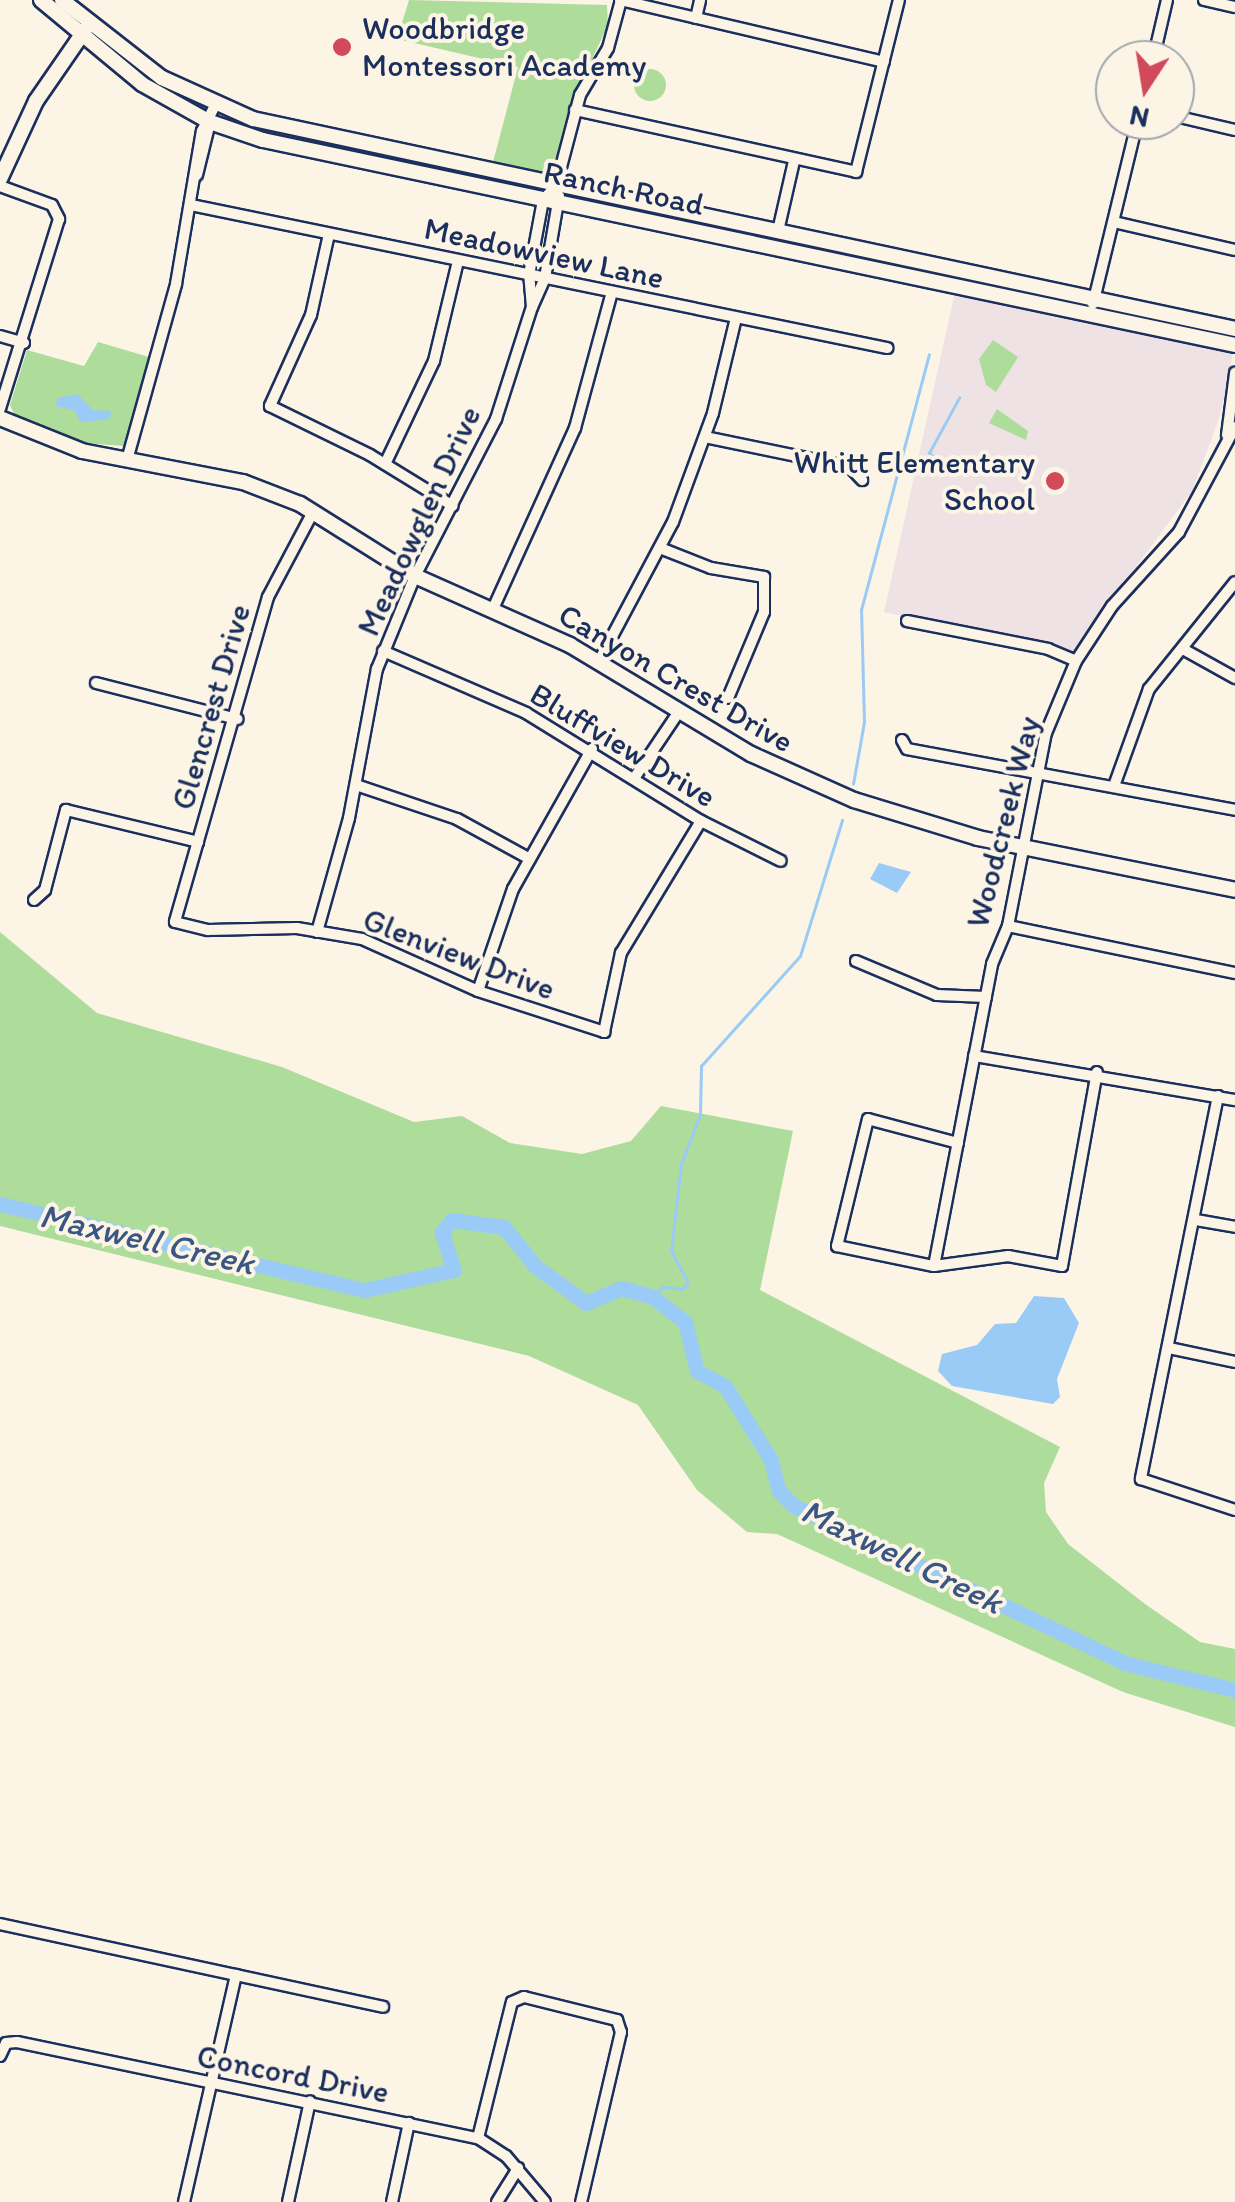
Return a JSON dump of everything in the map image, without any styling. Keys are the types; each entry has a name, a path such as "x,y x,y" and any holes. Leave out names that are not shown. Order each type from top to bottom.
{"main road":[{"name":"Ranch Road","path":"41,0 142,84 210,122 273,143 1093,307 1235,329"},
{"name":"Ranch Road","path":"62,0 84,32 162,78 215,106 298,132 778,231 1235,345"},
{"path":"0,182 36,101 84,32"},
{"name":"Canyon Crest Drive","path":"0,418 68,446 243,482 313,512 415,576 599,661 802,780 910,820 1024,848 1235,890"}],"street":[{"path":"543,200 556,186 575,110 608,48 620,0 884,62"},
{"path":"696,18 700,0"},
{"path":"575,110 856,172 900,0"},
{"path":"1157,40 1167,0"},
{"path":"1204,0 1235,7"},
{"path":"127,460 215,106"},
{"path":"1195,121 1235,130"},
{"path":"1093,307 1133,140"},
{"path":"778,231 794,161"},
{"path":"0,182 52,205 59,219 24,343 0,410"},
{"name":"Meadowglen Drive","path":"317,932 356,784 383,651 415,576 453,506 514,374 532,307 545,278 561,203 556,186"},
{"name":"Meadowglen Drive","path":"532,307 530,275 543,200"},
{"name":"Meadowview Lane","path":"191,205 887,348"},
{"path":"1114,222 1235,250"},
{"path":"329,234 310,315 270,406 384,464 453,506"},
{"path":"384,464 434,361 458,260"},
{"path":"492,611 575,428 612,292"},
{"path":"599,661 660,548 705,437 736,318"},
{"path":"0,336 24,343"},
{"name":"Woodcreek Way","path":"934,1266 986,997 1008,926 1046,733 1076,660 1112,606 1179,532 1231,431 1235,373"},
{"path":"705,437 850,467 862,480"},
{"name":"Glencrest Drive","path":"175,922 238,719 268,597 313,512"},
{"path":"660,548 711,568 764,577 764,612 728,698"},
{"path":"1114,786 1149,690 1235,582"},
{"path":"907,621 1048,648 1076,660"},
{"path":"1182,649 1235,678"},
{"name":"Bluffview Drive","path":"383,651 592,748 701,820 781,862"},
{"path":"96,683 238,719"},
{"path":"635,777 680,710"},
{"path":"902,740 907,749 1235,810"},
{"path":"478,991 500,917 592,748"},
{"path":"356,784 456,818 530,858"},
{"path":"34,900 45,890 66,810 198,842"},
{"name":"Glenview Drive","path":"175,922 208,930 317,932 362,939 478,991 604,1032 621,952 701,820"},
{"path":"1008,926 1235,973"},
{"path":"856,961 937,994 986,997"},
{"path":"974,1056 1097,1072 1235,1100"},
{"path":"958,1143 868,1120 837,1246 934,1266 1008,1256 1062,1266 1097,1072"},
{"path":"1218,1096 1141,1479 1235,1510"},
{"path":"1196,1220 1235,1228"},
{"path":"1168,1348 1235,1362"},
{"path":"0,1924 383,2008"},
{"path":"184,2202 236,1975"},
{"path":"478,2138 515,1999 620,2023 580,2202"},
{"name":"Concord Drive","path":"0,2056 6,2043 310,2101 478,2138 518,2168 545,2202"},
{"path":"288,2202 310,2101"},
{"path":"392,2202 409,2123"},
{"path":"497,2202 518,2168"}],"shaded area":[{"name":"Whitt Elementary School","path":"955,292 1234,349 1220,416 1192,491 1073,652 884,612"}],"green space":[{"path":"409,0 607,5 608,25 573,100 553,175 492,166 518,67 397,39"},
{"path":"650,69 662,73 666,85 662,97 650,101 638,97 634,85 638,73"},
{"path":"993,340 1018,357 996,392 986,385 979,359"},
{"path":"98,342 149,357 125,446 82,443 15,416 10,405 27,350 84,366"},
{"path":"997,409 1028,431 1026,440 989,423"},
{"path":"0,932 97,1013 282,1067 414,1122 462,1116 510,1143 582,1154 631,1141 661,1106 793,1131 760,1290 1060,1447 1044,1483 1046,1512 1068,1544 1145,1604 1200,1642 1235,1649 1235,1727 1123,1692 777,1534 747,1532 697,1490 638,1405 529,1356 0,1226"}],"water":[{"path":"77,394 93,410 111,411 110,419 81,422 74,410 55,406 58,398"},
{"path":"879,863 911,872 897,893 870,879"},
{"path":"1034,1296 1064,1298 1079,1323 1057,1379 1060,1397 1053,1404 952,1386 938,1371 942,1354 977,1345 995,1324 1016,1323"}],"waterway":[{"path":"853,784 864,722 861,610 929,355"},
{"path":"934,458 929,453 959,398"},
{"path":"899,469 907,458"},
{"path":"653,1297 663,1287 682,1289 688,1283 671,1251 681,1164 700,1115 701,1066 800,956 842,820"},
{"name":"Maxwell Creek","path":"0,1204 365,1290 454,1270 442,1232 452,1220 504,1227 535,1266 586,1303 622,1288 653,1297 685,1322 697,1371 725,1386 771,1460 779,1491 794,1506 1124,1663 1235,1690"}],"place":[{"name":"Woodbridge Montessori Academy","path":"342,47"},
{"name":"Whitt Elementary School","path":"1055,481"}]}
